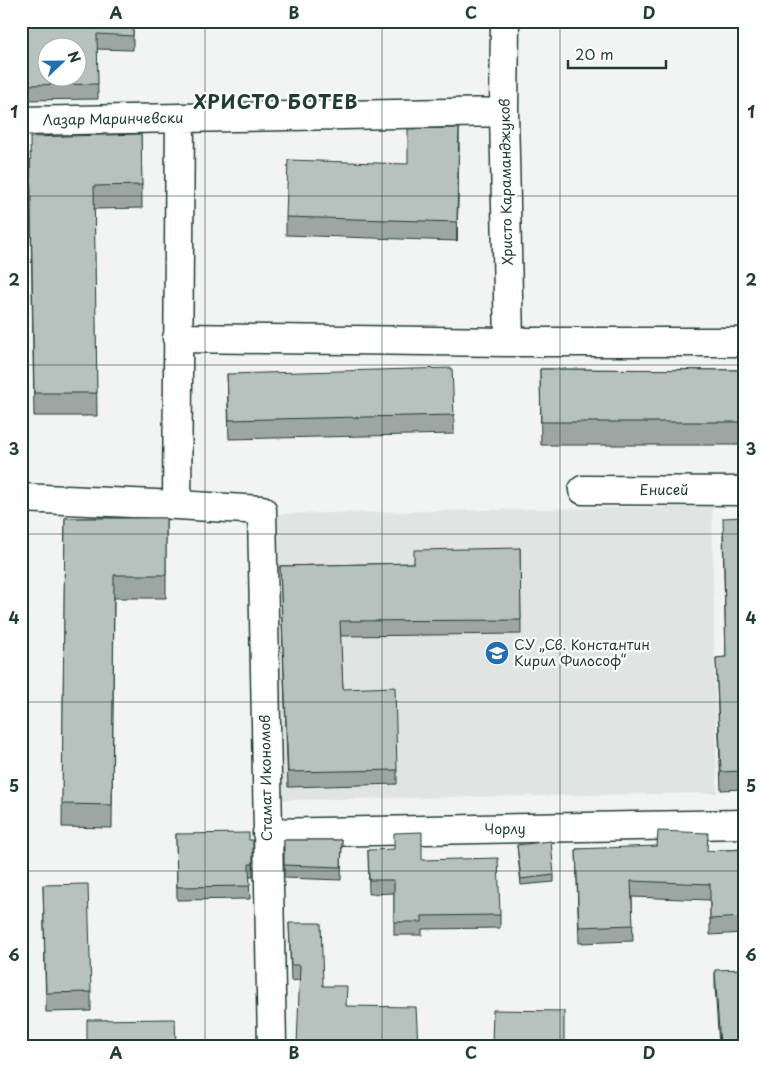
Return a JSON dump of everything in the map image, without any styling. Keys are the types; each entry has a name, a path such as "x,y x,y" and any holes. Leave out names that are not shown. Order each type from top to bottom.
{"street":[{"name":"Христо Караманджуков","path":"504,21 509,342"},
{"name":"Лазар Маринчевски","path":"21,121 504,112"},
{"path":"21,498 177,506 180,118"},
{"path":"177,338 509,342 744,342"},
{"name":"Енисей","path":"583,490 744,491"},
{"name":"Стамат Икономов","path":"177,506 262,510 272,1046"},
{"name":"Чорлу","path":"267,833 744,824"}],"shaded area":[{"name":"СУ „Св. Константин Кирил Философ“","path":"712,506 717,793 282,800 277,514"}],"building":[{"path":"21,21 133,21 133,36 97,34 98,84 88,84 88,38 38,38 38,85 21,85"},
{"path":"459,128 457,222 286,217 288,160 408,164 408,129"},
{"path":"141,134 142,185 94,186 97,393 34,393 30,137"},
{"path":"452,368 454,415 229,420 227,374"},
{"path":"540,369 744,370 744,422 541,422"},
{"path":"744,517 744,771 721,772 716,658 726,657 723,518"},
{"path":"65,518 166,518 166,575 114,575 112,805 62,804"},
{"path":"520,548 521,620 340,621 343,689 395,687 397,770 288,772 280,566 414,563 414,550"},
{"path":"658,831 708,833 707,851 744,849 744,917 710,919 710,884 631,881 633,925 579,927 576,849 657,846"},
{"path":"422,832 422,860 498,858 500,915 422,916 422,922 394,922 394,880 369,880 368,850 394,849 394,833"},
{"path":"249,833 249,840 253,840 253,864 249,864 250,886 177,887 176,834"},
{"path":"284,840 342,840 341,867 284,865"},
{"path":"551,841 554,875 521,879 517,845"},
{"path":"88,884 91,992 46,993 43,885"},
{"path":"289,923 321,923 323,986 347,986 346,1006 416,1007 418,1046 297,1046 300,965 291,965"},
{"path":"744,969 744,1046 720,1046 715,970"},
{"path":"493,1010 564,1011 564,1046 492,1046"},
{"path":"175,1019 176,1046 87,1046 87,1020"}],"place":[{"name":"СУ „Св. Константин Кирил Философ“","path":"497,653"}],"district":[{"name":"ХРИСТО БОТЕВ","path":"276,102"}]}
